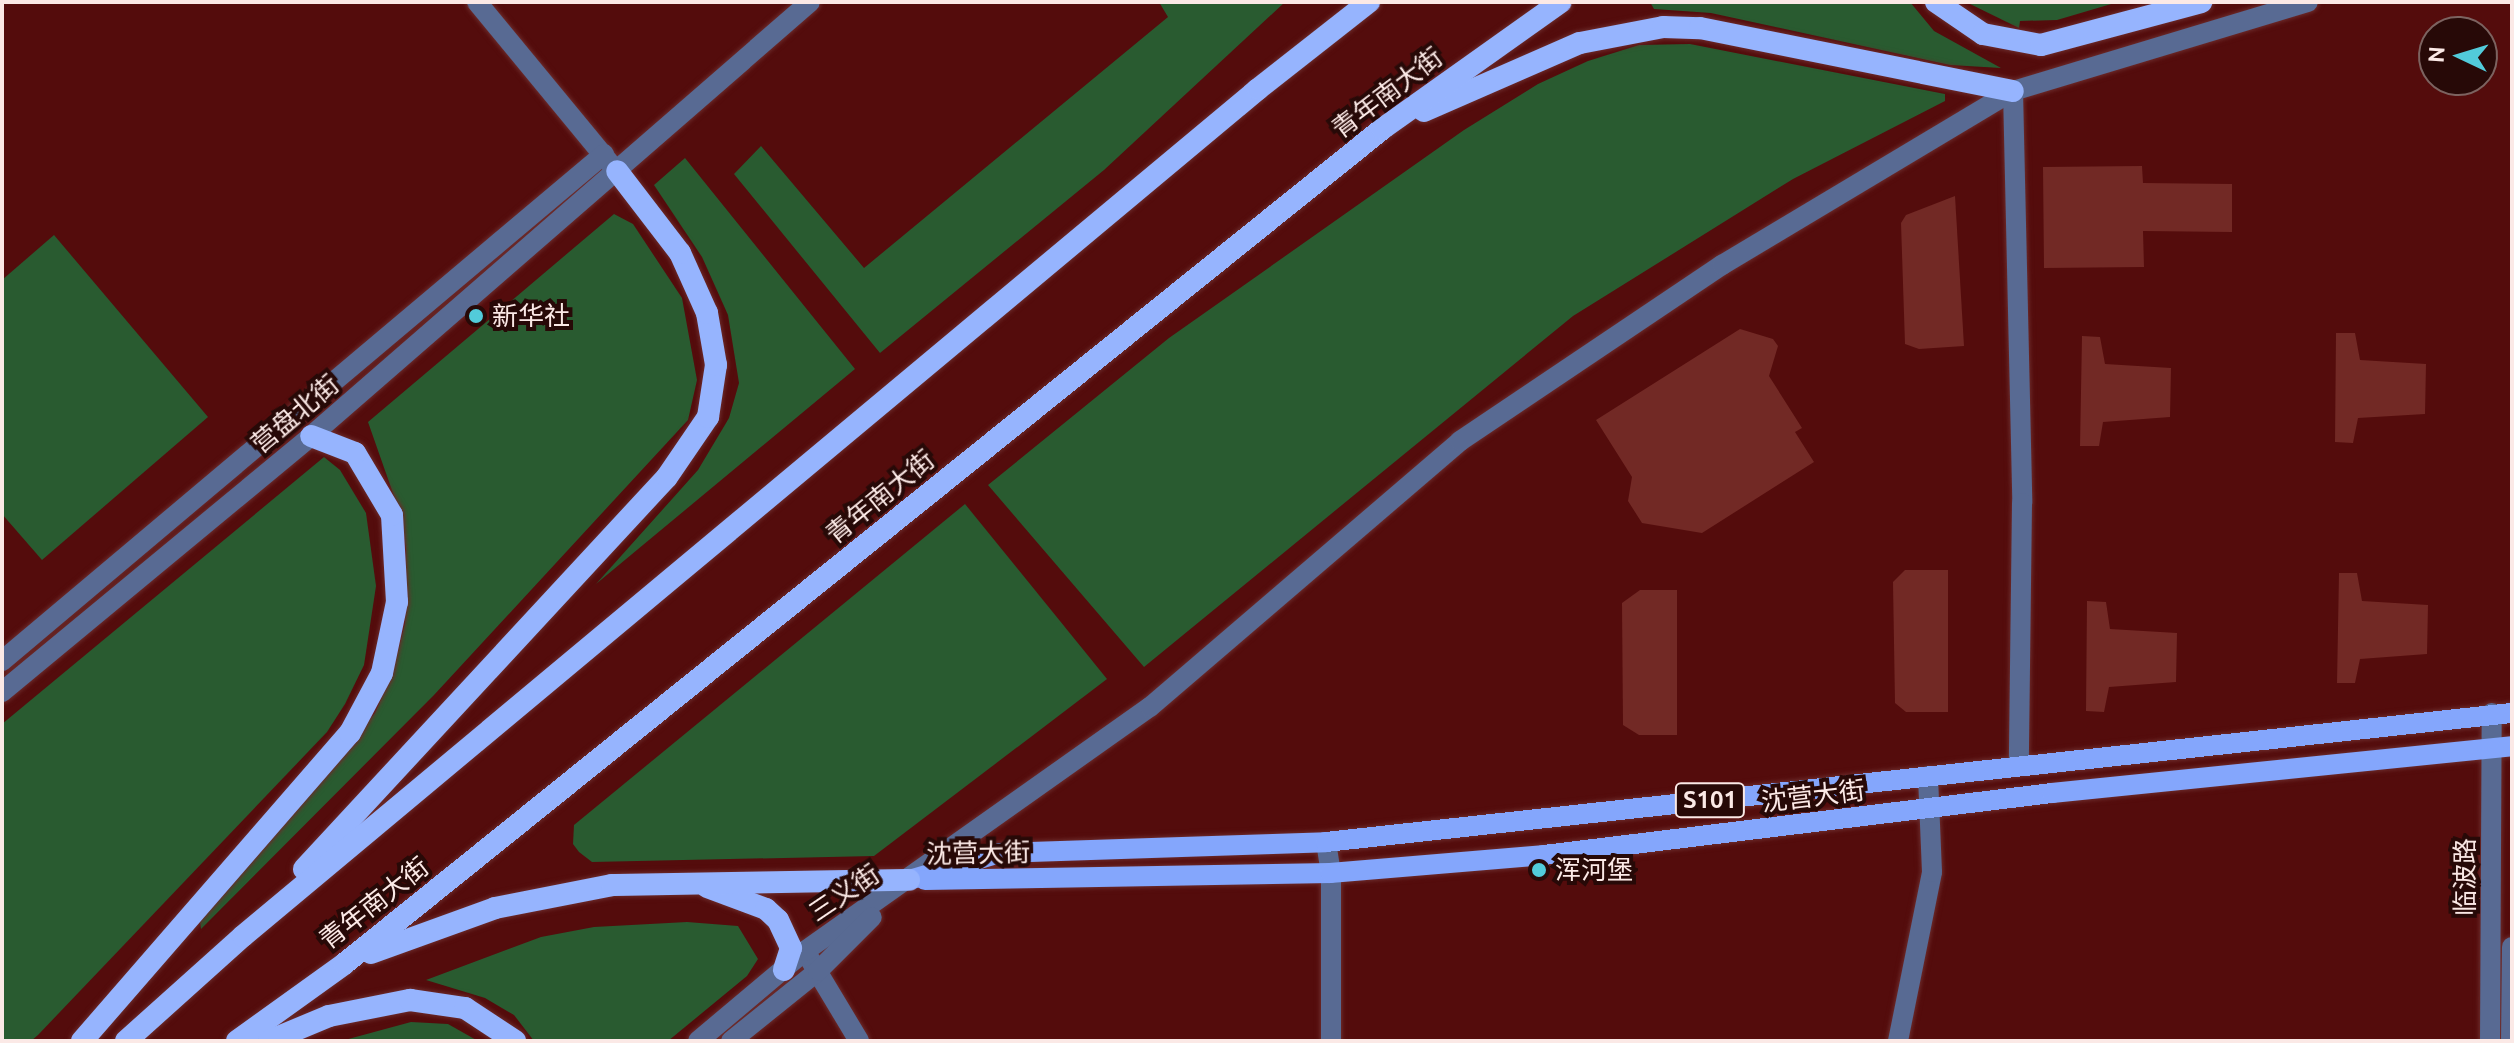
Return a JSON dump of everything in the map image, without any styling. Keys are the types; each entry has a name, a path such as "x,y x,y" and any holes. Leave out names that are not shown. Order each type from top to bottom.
{"highway":[{"path":"126,1041 243,936 1362,2"},
{"path":"1339,23 1369,2"},
{"name":"青年南大街","path":"237,1041 344,964 1382,129 1561,2"},
{"path":"1936,2 1983,34 2041,45 2201,2"},
{"path":"1382,129 1580,43 1663,27 1728,33 2013,91"},
{"path":"243,936 667,477 708,417 716,365 707,313 680,253 610,162"},
{"path":"82,1041 350,733 382,673 397,602 392,515 355,453 311,436"},
{"path":"344,964 436,927 545,896 612,885 909,880"},
{"path":"695,882 766,909 778,920 791,948 784,970"},
{"path":"269,1041 329,1016 410,1000 465,1008 515,1041"}],"main road":[{"name":"沈营大街","path":"909,880 1000,853 1326,842 2502,713"},
{"name":"沈营大街","path":"909,880 1331,873 1544,855 1930,808 2502,746"}],"street":[{"path":"477,2 610,162 810,2"},
{"path":"909,880 1150,707 1460,441 1722,265 2013,91 2308,2"},
{"path":"2013,91 2022,503 2019,766"},
{"name":"营盘北街","path":"2,692 311,436 610,162"},
{"name":"营盘北街","path":"2,661 610,162"},
{"name":"临波路","path":"2490,1041 2502,713"},
{"path":"1898,1041 1932,872 1928,776"},
{"path":"1326,842 1331,873 1331,1041"},
{"name":"三义街","path":"698,1041 805,951 909,880"},
{"name":"三义街","path":"731,1041 818,971 909,880"},
{"path":"2511,1041 2512,947"},
{"path":"805,951 859,1041"}],"green space":[{"path":"1159,2 1285,2 1104,170 880,353 734,174 761,146 864,268 1168,17"},
{"path":"1650,2 1910,2 1934,31 2001,68 1950,65 1711,13 1654,9"},
{"path":"1966,2 2118,2 2057,20 2020,21 2019,28"},
{"path":"1690,44 1945,94 1945,101 1793,179 1573,316 1144,667 988,485 1169,338 1464,130 1538,84 1588,61 1639,45"},
{"path":"685,158 855,369 596,584 698,470 729,418 739,383 728,315 702,257 654,185"},
{"path":"614,214 633,224 682,298 697,380 688,420 434,695 201,929 200,921 375,713 393,671 405,623 406,550 402,519 368,422"},
{"path":"54,235 208,417 42,560 2,514 2,280"},
{"path":"324,457 340,470 366,513 376,586 364,665 345,704 327,732 38,1035 31,1041 2,1041 2,724"},
{"path":"965,504 1107,679 874,856 592,862 579,852 573,844 574,825"},
{"path":"687,922 738,926 758,959 747,976 668,1041 534,1041 514,1015 485,998 426,980 541,937 594,927"},
{"path":"411,1022 448,1024 478,1041 341,1041"}],"building":[{"path":"2142,166 2143,183 2232,184 2232,232 2143,231 2144,267 2044,268 2043,167"},
{"path":"1955,196 1964,346 1919,349 1905,344 1901,223 1906,215"},
{"path":"1740,329 1773,339 1778,346 1769,376 1802,428 1795,432 1814,462 1702,533 1642,523 1628,501 1632,477 1596,420"},
{"path":"2336,333 2355,333 2360,360 2426,364 2425,414 2358,418 2353,443 2335,442"},
{"path":"2082,336 2100,337 2105,364 2171,368 2170,417 2103,422 2099,446 2080,446"},
{"path":"1905,570 1948,570 1948,712 1906,712 1895,703 1893,582"},
{"path":"2339,573 2357,573 2362,601 2428,605 2427,654 2360,659 2355,683 2337,683"},
{"path":"1640,590 1677,590 1677,735 1639,735 1623,725 1622,603"},
{"path":"2087,601 2106,602 2110,629 2177,633 2176,682 2109,687 2104,712 2086,711"}],"place":[{"name":"新华社","path":"476,316"},
{"name":"浑河堡","path":"1539,870"}]}
